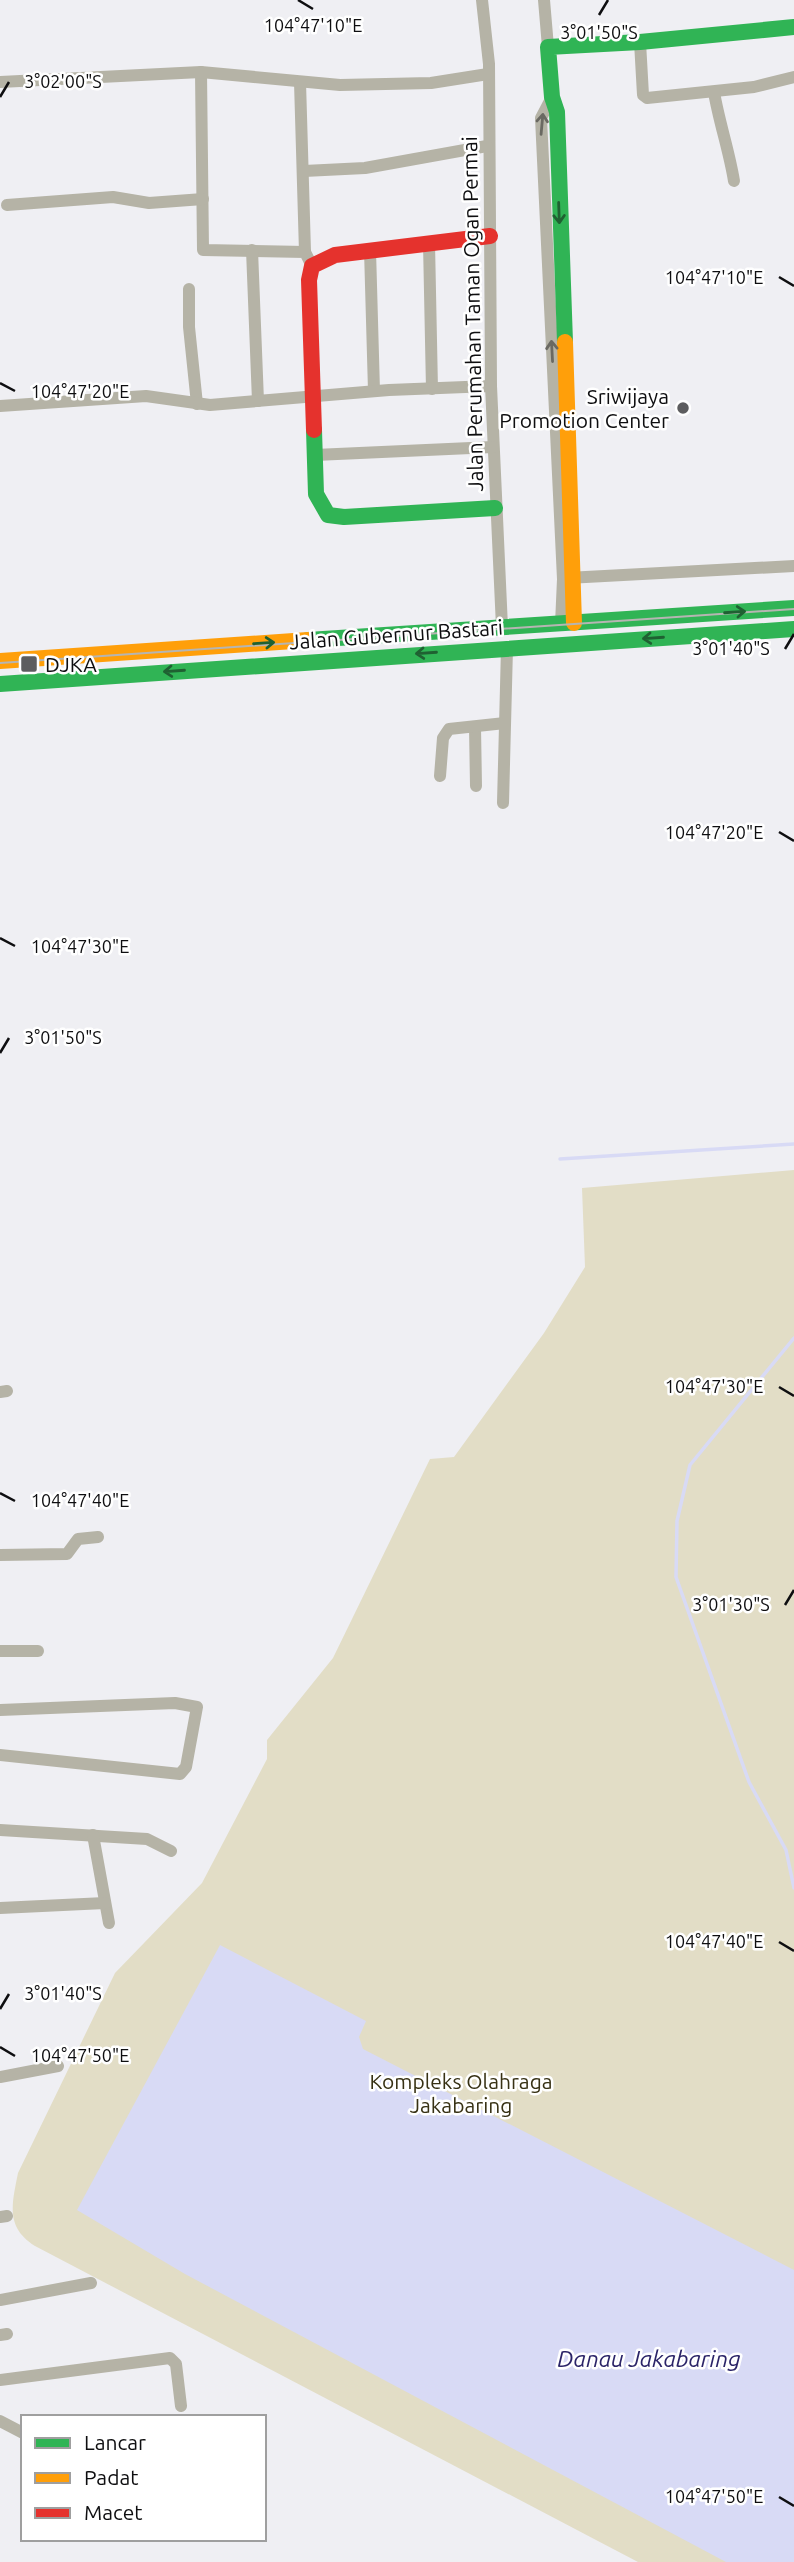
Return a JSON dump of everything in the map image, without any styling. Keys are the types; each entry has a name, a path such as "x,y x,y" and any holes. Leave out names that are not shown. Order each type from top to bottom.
{"main road":[{"path":"568,617 557,112 552,97 548,47 640,42 794,27"},
{"path":"489,236 309,259 309,280 316,494 328,514 344,517 495,508"},
{"name":"Jalan Gubernur Bastari","path":"0,661 502,628 568,617 794,608"},
{"name":"Jalan Gubernur Bastari","path":"0,684 794,629"},
{"path":"208,668 211,646"}],"street":[{"name":"Jalan Perumahan Taman Ogan Permai","path":"482,0 488,74 491,386 502,628"},
{"path":"544,0 548,47"},
{"path":"640,42 643,95 647,98 754,87 794,76"},
{"path":"0,82 201,72 300,82 431,83 488,74"},
{"path":"201,72 203,250 252,250 309,259 300,82"},
{"path":"714,92 718,116 726,134 734,181"},
{"path":"304,171 365,168 487,146"},
{"path":"6,205 113,197 149,203 203,199"},
{"path":"429,243 432,388"},
{"path":"252,250 258,401"},
{"path":"370,250 374,391"},
{"path":"189,289 189,327 197,404"},
{"path":"0,407 146,396 197,404 374,391 491,386"},
{"path":"315,455 493,447"},
{"path":"568,584 794,566"},
{"path":"503,803 507,648"},
{"path":"440,776 446,733 453,728 505,723"},
{"path":"475,727 476,786"},
{"path":"0,1555 67,1554 78,1539 97,1537"},
{"path":"0,1651 38,1651"},
{"path":"0,1710 175,1703 197,1707 186,1767 180,1774 0,1755"},
{"path":"0,1830 147,1839 171,1851"},
{"path":"93,1835 109,1923"},
{"path":"0,1909 105,1903"},
{"path":"0,2077 58,2066"},
{"path":"0,2300 91,2283"},
{"path":"0,2380 170,2358 176,2364 181,2406"},
{"path":"0,2421 21,2431"}],"green space":[{"name":"Kompleks Olahraga Jakabaring","path":"794,1170 794,2562 638,2562 35,2246 25,2239 15,2223 14,2195 18,2173 115,1973 202,1883 267,1759 267,1740 333,1658 430,1459 454,1457 544,1333 585,1267 582,1188"}],"water":[{"name":"Danau Jakabaring","path":"220,1945 366,2021 359,2037 363,2049 794,2270 794,2562 726,2562 185,2274 77,2210"}],"waterway":[{"path":"560,1159 794,1144"},
{"path":"794,1338 690,1465 677,1521 676,1577 749,1782 786,1850 794,1888"}],"tram line":[{"path":"0,663 794,609"}],"traffic: fast":[{"path":"565,342 557,112 552,97 548,47 640,42 794,27"},
{"path":"314,430 316,494 328,515 344,517 495,508"},
{"path":"308,640 794,608"},
{"path":"0,684 794,629"}],"traffic: slow":[{"path":"565,342 574,623"},
{"path":"0,661 308,640"}],"traffic: jam":[{"path":"314,430 309,280 312,266 335,255 490,236"}],"place":[{"name":"Sriwijaya Promotion Center","path":"683,408"},
{"name":"DJKA","path":"29,664"}]}
